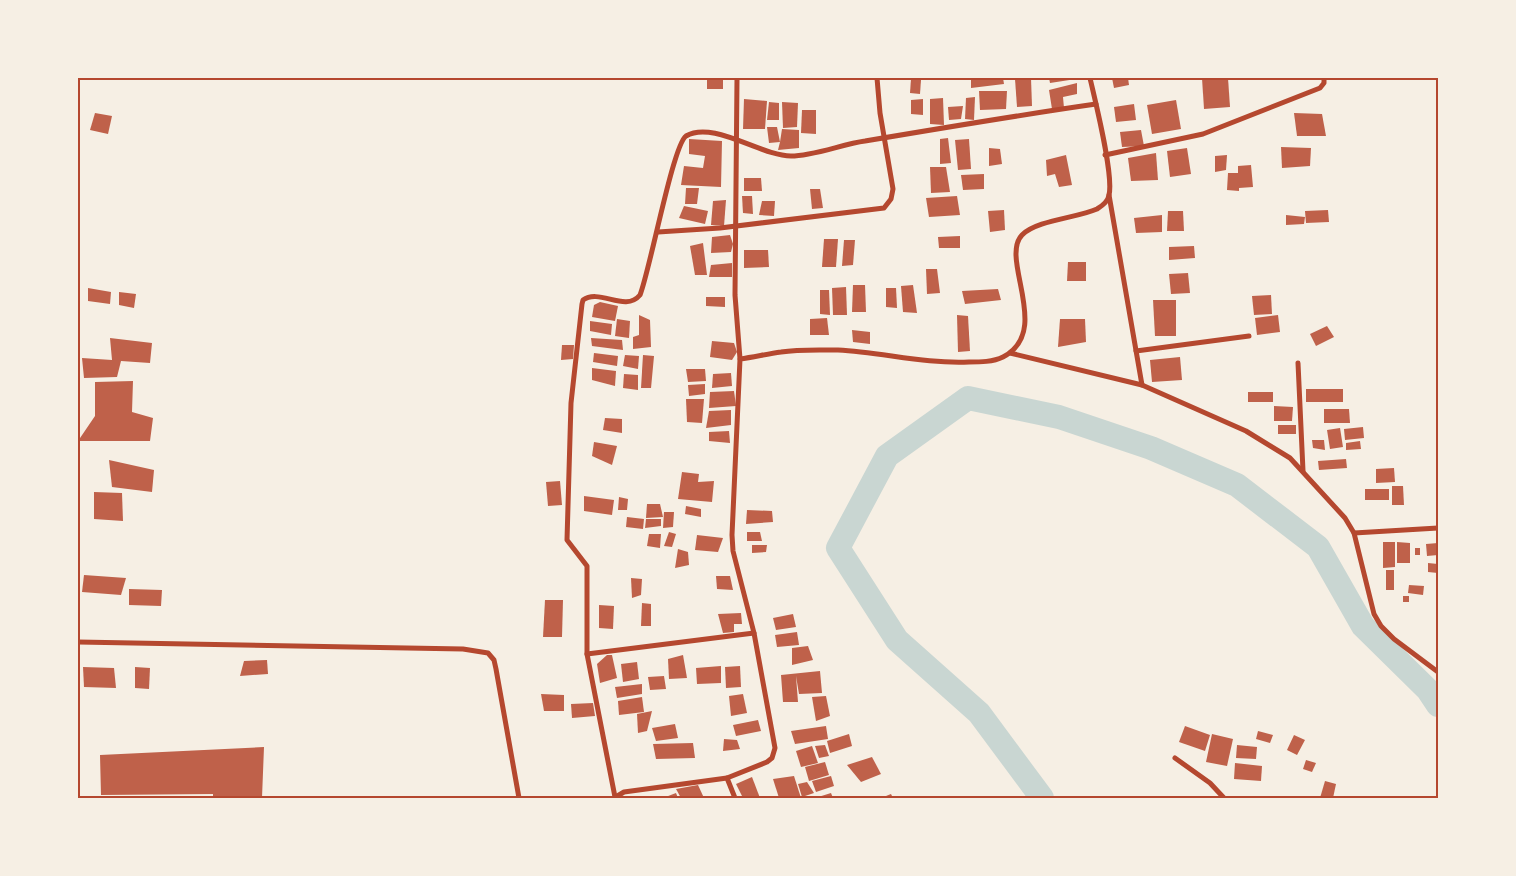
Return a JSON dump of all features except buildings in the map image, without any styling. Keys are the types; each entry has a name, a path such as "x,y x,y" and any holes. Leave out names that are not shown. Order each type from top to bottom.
{"street":[{"path":"737,78 736,138 735,295 740,359 732,535 733,551 754,633 775,748 772,758 767,762 727,778 624,792 614,798 587,654 587,566 567,540 571,413 583,300 591,296 623,302 637,299 644,287 679,144 685,137 700,133 729,135 736,138 767,152 789,156 979,121 1096,104"},
{"path":"658,232 736,226 884,208 891,199 893,189 884,138 877,78"},
{"path":"1090,78 1106,155 1109,195 1142,385"},
{"path":"1106,155 1202,134 1320,88 1324,83 1324,78"},
{"path":"740,359 782,352 838,350 910,360 950,363 996,360 1010,352 1018,344 1023,332 1025,315 1016,255 1022,235 1038,226 1097,210 1103,206 1109,195"},
{"path":"1136,351 1249,336"},
{"path":"1010,352 1142,385 1246,431 1290,458 1304,471 1345,518 1354,534 1374,614 1381,626 1394,640 1438,672"},
{"path":"1298,363 1304,471"},
{"path":"1354,534 1438,528"},
{"path":"587,654 754,633"},
{"path":"78,642 463,649 488,653 494,660 496,669 520,798"},
{"path":"1175,758 1210,783 1224,798"},
{"path":"727,778 735,798"}],"waterway":[{"path":"1042,798 979,713 897,640 838,548 887,456 968,398 1059,417 1151,448 1237,485 1318,547 1363,626 1428,690 1438,705"}]}
